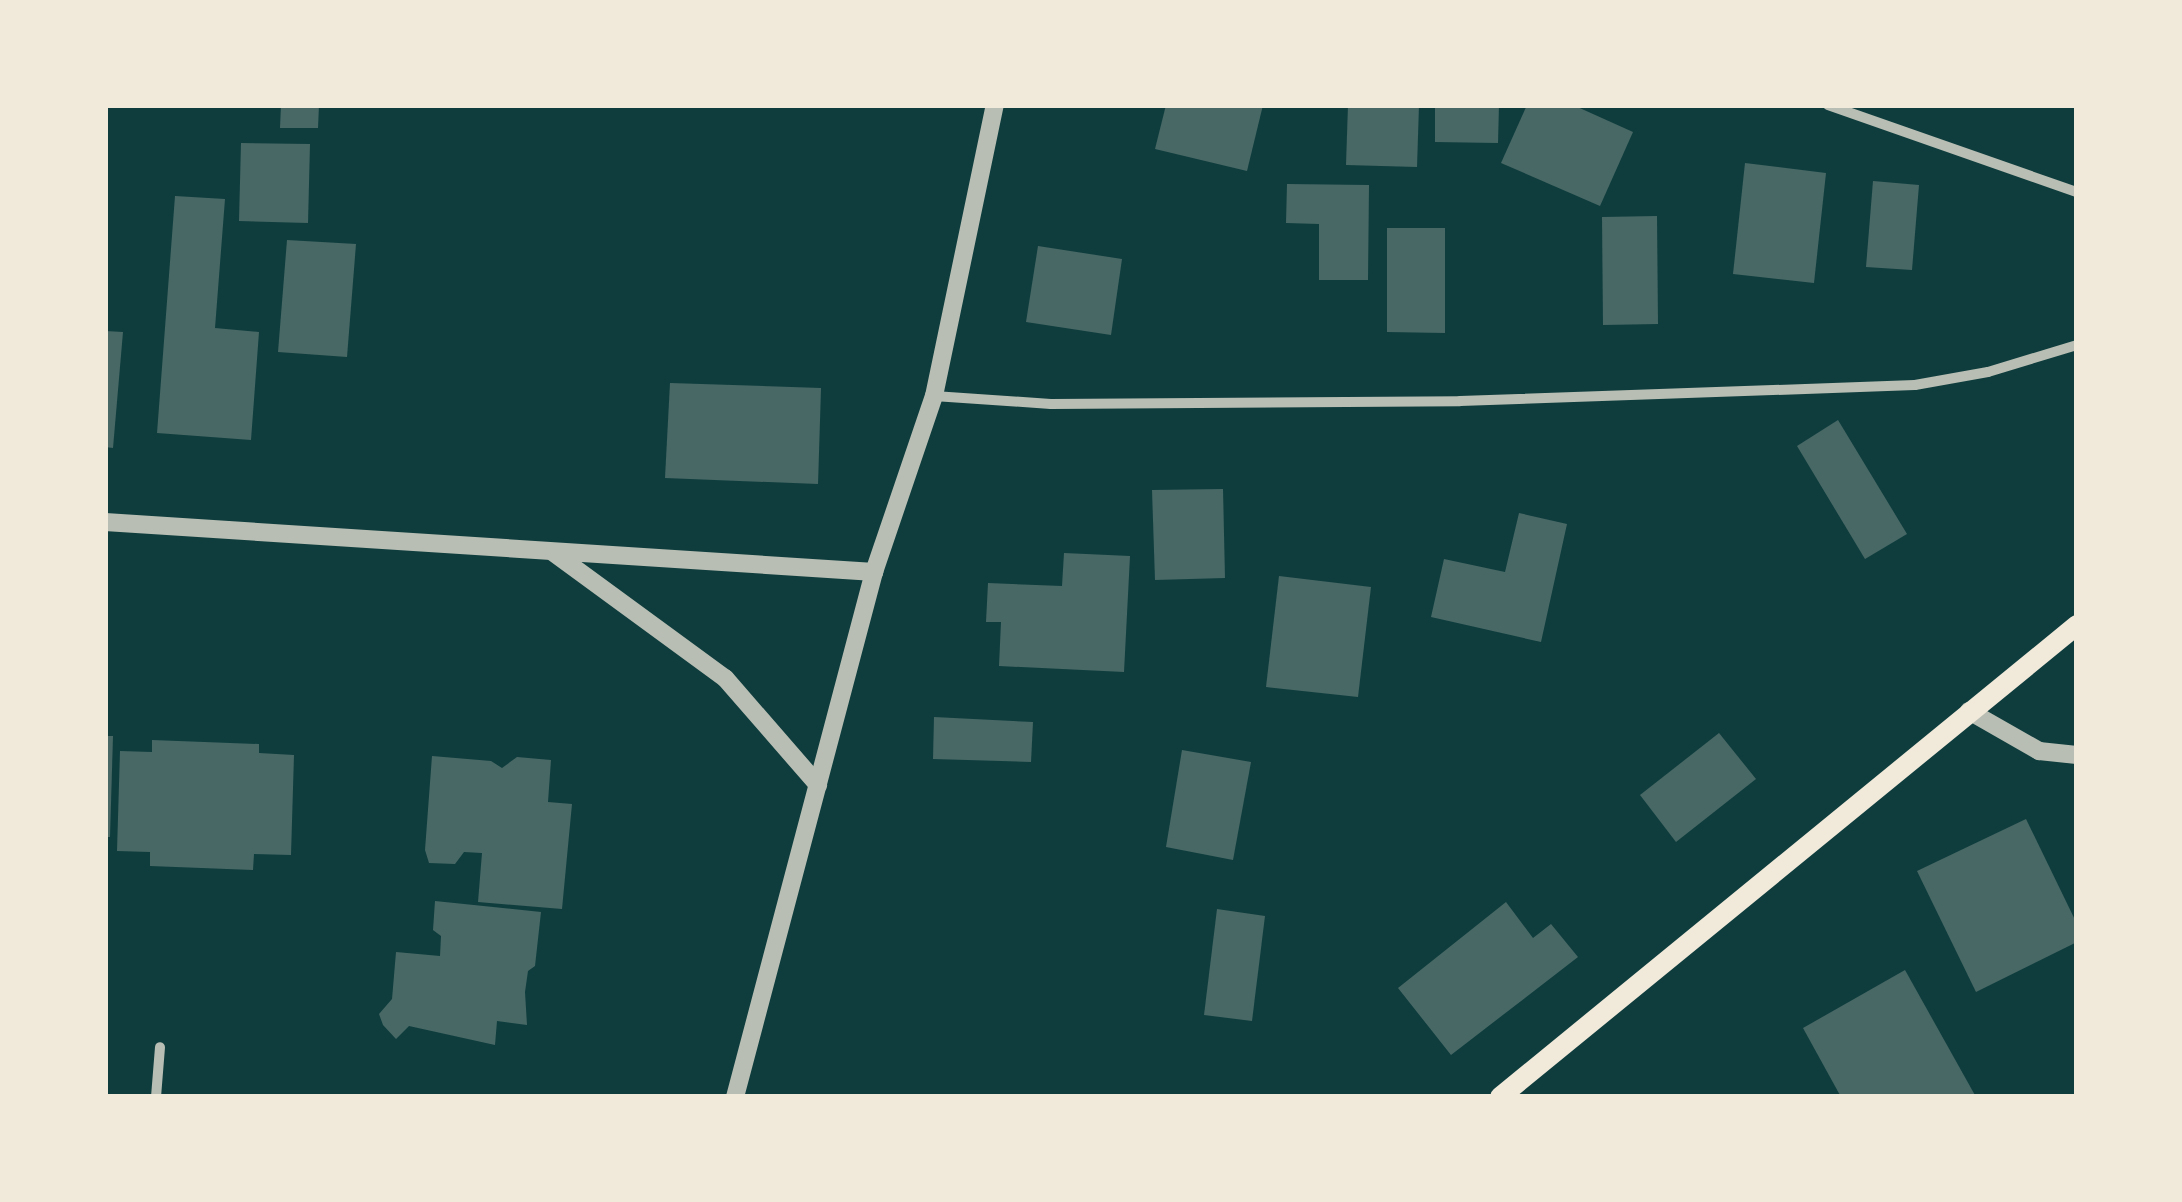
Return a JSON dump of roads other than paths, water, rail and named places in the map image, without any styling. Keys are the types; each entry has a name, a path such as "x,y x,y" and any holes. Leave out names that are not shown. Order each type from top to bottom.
{"main road":[{"path":"1500,1097 2077,625"}],"street":[{"path":"735,1097 874,572 934,396 995,105"},
{"path":"1828,105 2077,192"},
{"path":"934,396 1052,404 1441,401 1915,385 1988,372 2077,345"},
{"path":"105,522 874,572"},
{"path":"554,553 725,678 818,786"},
{"path":"1969,711 2039,752 2077,755"},
{"path":"156,1097 160,1047"}]}
